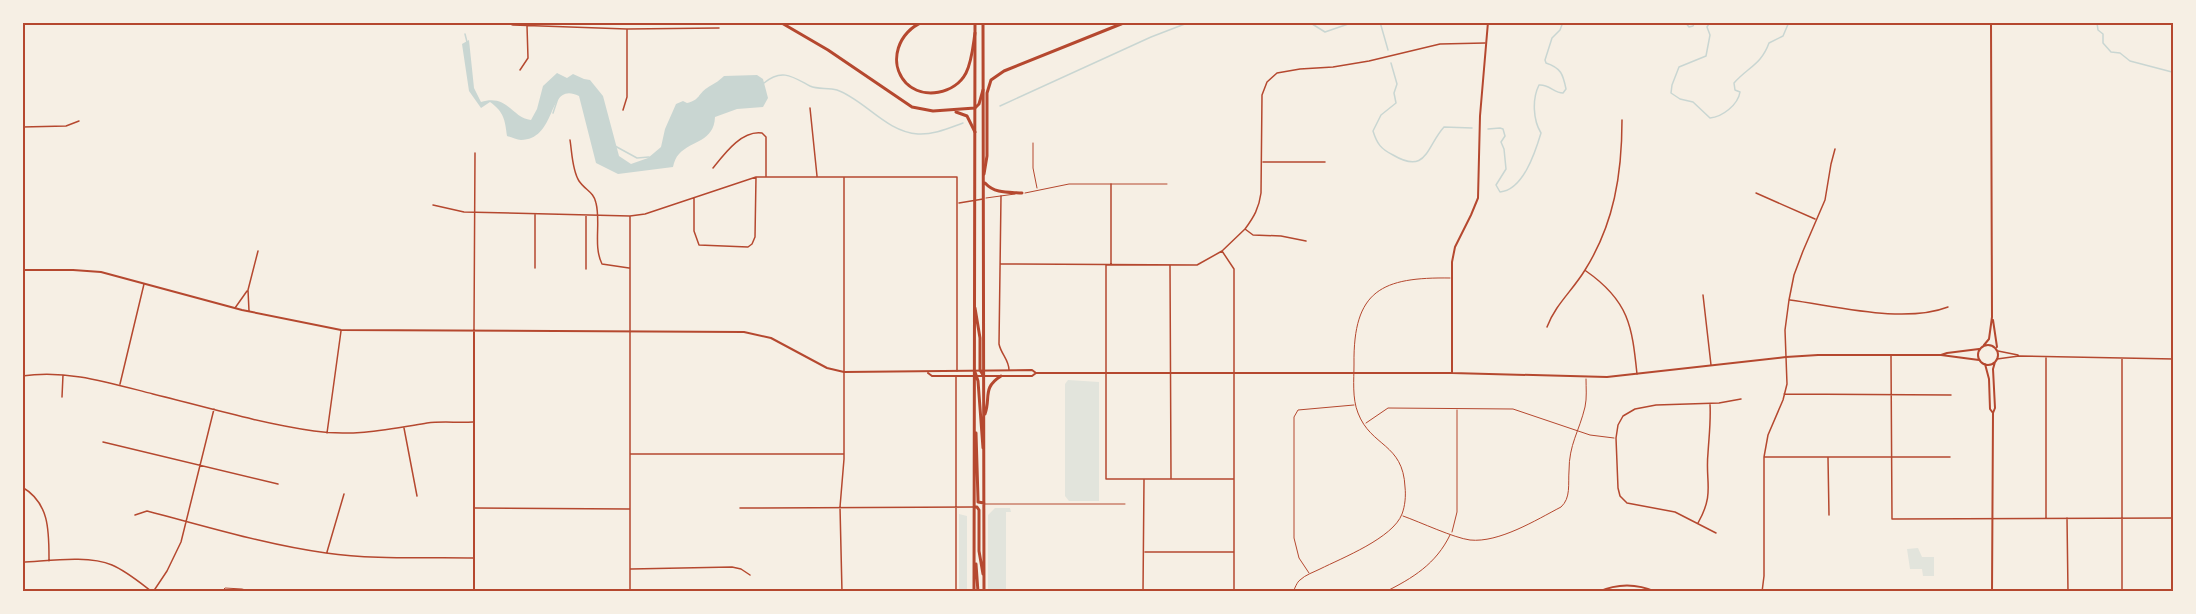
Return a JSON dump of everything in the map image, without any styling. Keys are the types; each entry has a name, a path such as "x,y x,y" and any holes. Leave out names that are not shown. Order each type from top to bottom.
{"highway":[{"path":"780,22 828,50 912,107 921,110 951,111 975,108 979,104 983,90"},
{"path":"923,22 910,30 901,40 897,50 897,61 901,75 907,83 925,92 946,91 965,75 975,31"},
{"path":"975,22 974,370 984,456"},
{"path":"982,370 985,199 983,22"},
{"path":"984,174 987,156 987,93 992,80 1004,71 1126,22"},
{"path":"951,111 967,116 975,132"},
{"path":"984,181 987,186 998,191 1023,193"},
{"path":"974,300 984,376 984,591"},
{"path":"976,376 974,414 976,591"},
{"path":"984,416 987,410 988,389 991,383 1001,376"},
{"path":"974,414 978,455 978,502 985,504"},
{"path":"974,507 978,510 979,551 984,585"}],"street":[{"path":"504,22 627,29 719,28"},
{"path":"1452,373 1452,279 1455,247 1478,198 1480,116 1488,22"},
{"path":"1941,355 1947,352 1980,348 1989,339 1992,317 1991,22"},
{"path":"520,70 528,58 527,25"},
{"path":"623,110 627,97 627,29"},
{"path":"1001,264 1197,265 1222,251 1245,229 1259,207 1262,95 1267,82 1277,73 1300,69 1333,68 1440,44 1487,43"},
{"path":"810,108 817,177"},
{"path":"1547,327 1552,314 1585,271 1608,224 1617,192 1622,152 1622,120"},
{"path":"22,127 66,126 79,121"},
{"path":"713,168 725,153 743,137 755,132 762,133 766,137 766,177"},
{"path":"570,140 576,174 580,183 591,191 596,201 598,256 602,264 630,268"},
{"path":"1761,591 1764,576 1764,457 1768,435 1784,394 1787,377 1785,330 1789,300 1794,275 1825,200 1835,149"},
{"path":"474,591 475,153"},
{"path":"1262,162 1325,162"},
{"path":"433,205 451,210 474,212 630,216 645,214 756,177 957,177 957,370"},
{"path":"694,197 694,231 697,242 702,246 748,247 755,237 756,177"},
{"path":"843,591 840,507 844,454 844,177"},
{"path":"1111,184 1111,265"},
{"path":"1756,193 1816,219"},
{"path":"1001,196 999,344 1008,362 1009,370"},
{"path":"958,203 985,199"},
{"path":"535,213 535,268"},
{"path":"586,214 586,269"},
{"path":"630,216 630,591"},
{"path":"1245,229 1253,235 1281,236 1306,241"},
{"path":"249,311 248,290 258,251"},
{"path":"1222,251 1234,269 1234,591"},
{"path":"1106,265 1106,479 1234,479"},
{"path":"1170,265 1171,479"},
{"path":"22,270 93,271 235,308 341,330 728,331 751,333 777,340 827,368 844,372 927,373 957,370 1032,370 1036,373 1452,373 1586,377 1637,375 1786,357 1941,355 1979,360 1985,364 1989,378 1990,408 1993,413"},
{"path":"1585,271 1604,286 1624,309 1629,323 1637,375"},
{"path":"120,385 145,283"},
{"path":"235,308 248,290"},
{"path":"1703,295 1711,366"},
{"path":"1789,300 1869,312 1935,312 1948,308"},
{"path":"1992,317 1997,350 1993,413 1992,591"},
{"path":"327,433 341,330"},
{"path":"1984,345 1991,345 1997,350 2019,356 2174,358"},
{"path":"1979,360 1980,348"},
{"path":"1891,355 1892,519 2174,518"},
{"path":"1985,364 2019,356"},
{"path":"2046,357 2046,518"},
{"path":"2122,358 2122,591"},
{"path":"927,373 932,376 1032,376 1036,373"},
{"path":"22,376 63,375 120,385 269,422 327,433 354,433 430,423 474,422"},
{"path":"62,397 63,375"},
{"path":"956,376 956,591"},
{"path":"1784,394 1951,394"},
{"path":"1716,533 1675,512 1627,502 1620,496 1616,438 1618,425 1623,416 1635,409 1656,405 1710,404 1741,399"},
{"path":"1698,523 1709,499 1710,404"},
{"path":"22,562 94,560 125,572 152,591 167,571 178,550 202,466 214,409"},
{"path":"404,427 417,496"},
{"path":"103,442 278,484"},
{"path":"630,454 844,454"},
{"path":"1764,457 1950,457"},
{"path":"1828,457 1829,515"},
{"path":"1143,479 1143,591"},
{"path":"22,487 32,492 44,508 49,528 49,561"},
{"path":"327,553 344,494"},
{"path":"740,508 974,507"},
{"path":"475,508 630,509"},
{"path":"135,515 147,511 296,548 327,553 375,558 474,558"},
{"path":"2067,518 2068,591"},
{"path":"1143,552 1234,552"},
{"path":"630,569 732,567 741,569 750,575"},
{"path":"1598,591 1623,584 1644,586 1656,591"}],"lane":[{"path":"1033,143 1033,168 1038,190"},
{"path":"985,199 1069,184 1167,184"},
{"path":"1293,591 1299,580 1392,530 1402,515 1406,495 1405,474 1398,458 1364,424 1358,414 1354,373 1356,328 1361,311 1372,295 1385,286 1402,280 1452,279"},
{"path":"1402,515 1468,540 1496,538 1561,507 1568,495 1569,459 1584,410 1586,377"},
{"path":"1309,575 1299,558 1294,538 1294,417 1298,410 1356,404"},
{"path":"1364,424 1388,408 1514,409 1604,438 1616,438"},
{"path":"1385,591 1428,566 1443,550 1451,534 1456,512 1457,408"},
{"path":"985,504 1125,504"},
{"path":"221,591 225,588 253,591"}],"shaded area":[{"path":"469,40 474,88 481,102 498,101 531,120 537,109 543,86 557,73 567,78 573,74 590,80 603,96 619,156 631,164 648,158 661,147 665,129 676,104 697,99 704,90 724,76 757,75 763,79 768,98 763,107 737,109 715,117 714,125 707,136 684,149 675,160 673,167 618,174 596,163 579,96 569,93 561,96 541,130 533,137 521,140 507,136 504,121 498,109 490,102 481,108 469,91 462,44"},
{"path":"1068,380 1099,382 1099,501 1069,501 1065,496 1065,384"},
{"path":"995,508 1010,508 1011,512 1006,512 1006,591 988,591 988,515"},
{"path":"959,514 967,516 967,591 959,591"},
{"path":"1918,548 1922,557 1934,557 1934,576 1923,576 1922,569 1910,569 1907,549"}],"waterway":[{"path":"1000,106 1151,37 1190,22"},
{"path":"1309,22 1325,32 1354,22"},
{"path":"1380,22 1388,50"},
{"path":"1488,129 1503,129 1505,136 1501,142 1506,169 1496,185 1500,192 1508,190 1515,185 1527,169 1541,133 1534,109 1539,85 1560,93 1566,89 1560,72 1545,60 1552,38 1560,30 1563,22"},
{"path":"1685,22 1689,27 1695,22"},
{"path":"1710,22 1707,27 1710,35 1706,56 1679,67 1671,93 1680,99 1693,102 1710,118 1733,106 1740,92 1735,90 1734,83 1758,61 1769,43 1783,36 1789,22"},
{"path":"2102,22 2097,23 2098,30 2103,34 2103,43 2111,52 2120,53 2130,61 2172,72 2174,65"},
{"path":"465,34 467,42"},
{"path":"1391,63 1397,84 1394,93 1396,103 1381,115 1373,131 1378,143 1385,151 1413,162 1424,156 1444,127 1472,128"},
{"path":"764,83 770,78 782,75 793,77 813,87 837,90 886,122 906,132 929,133 963,123"},
{"path":"553,113 559,95"},
{"path":"615,146 637,158 649,157"}]}
